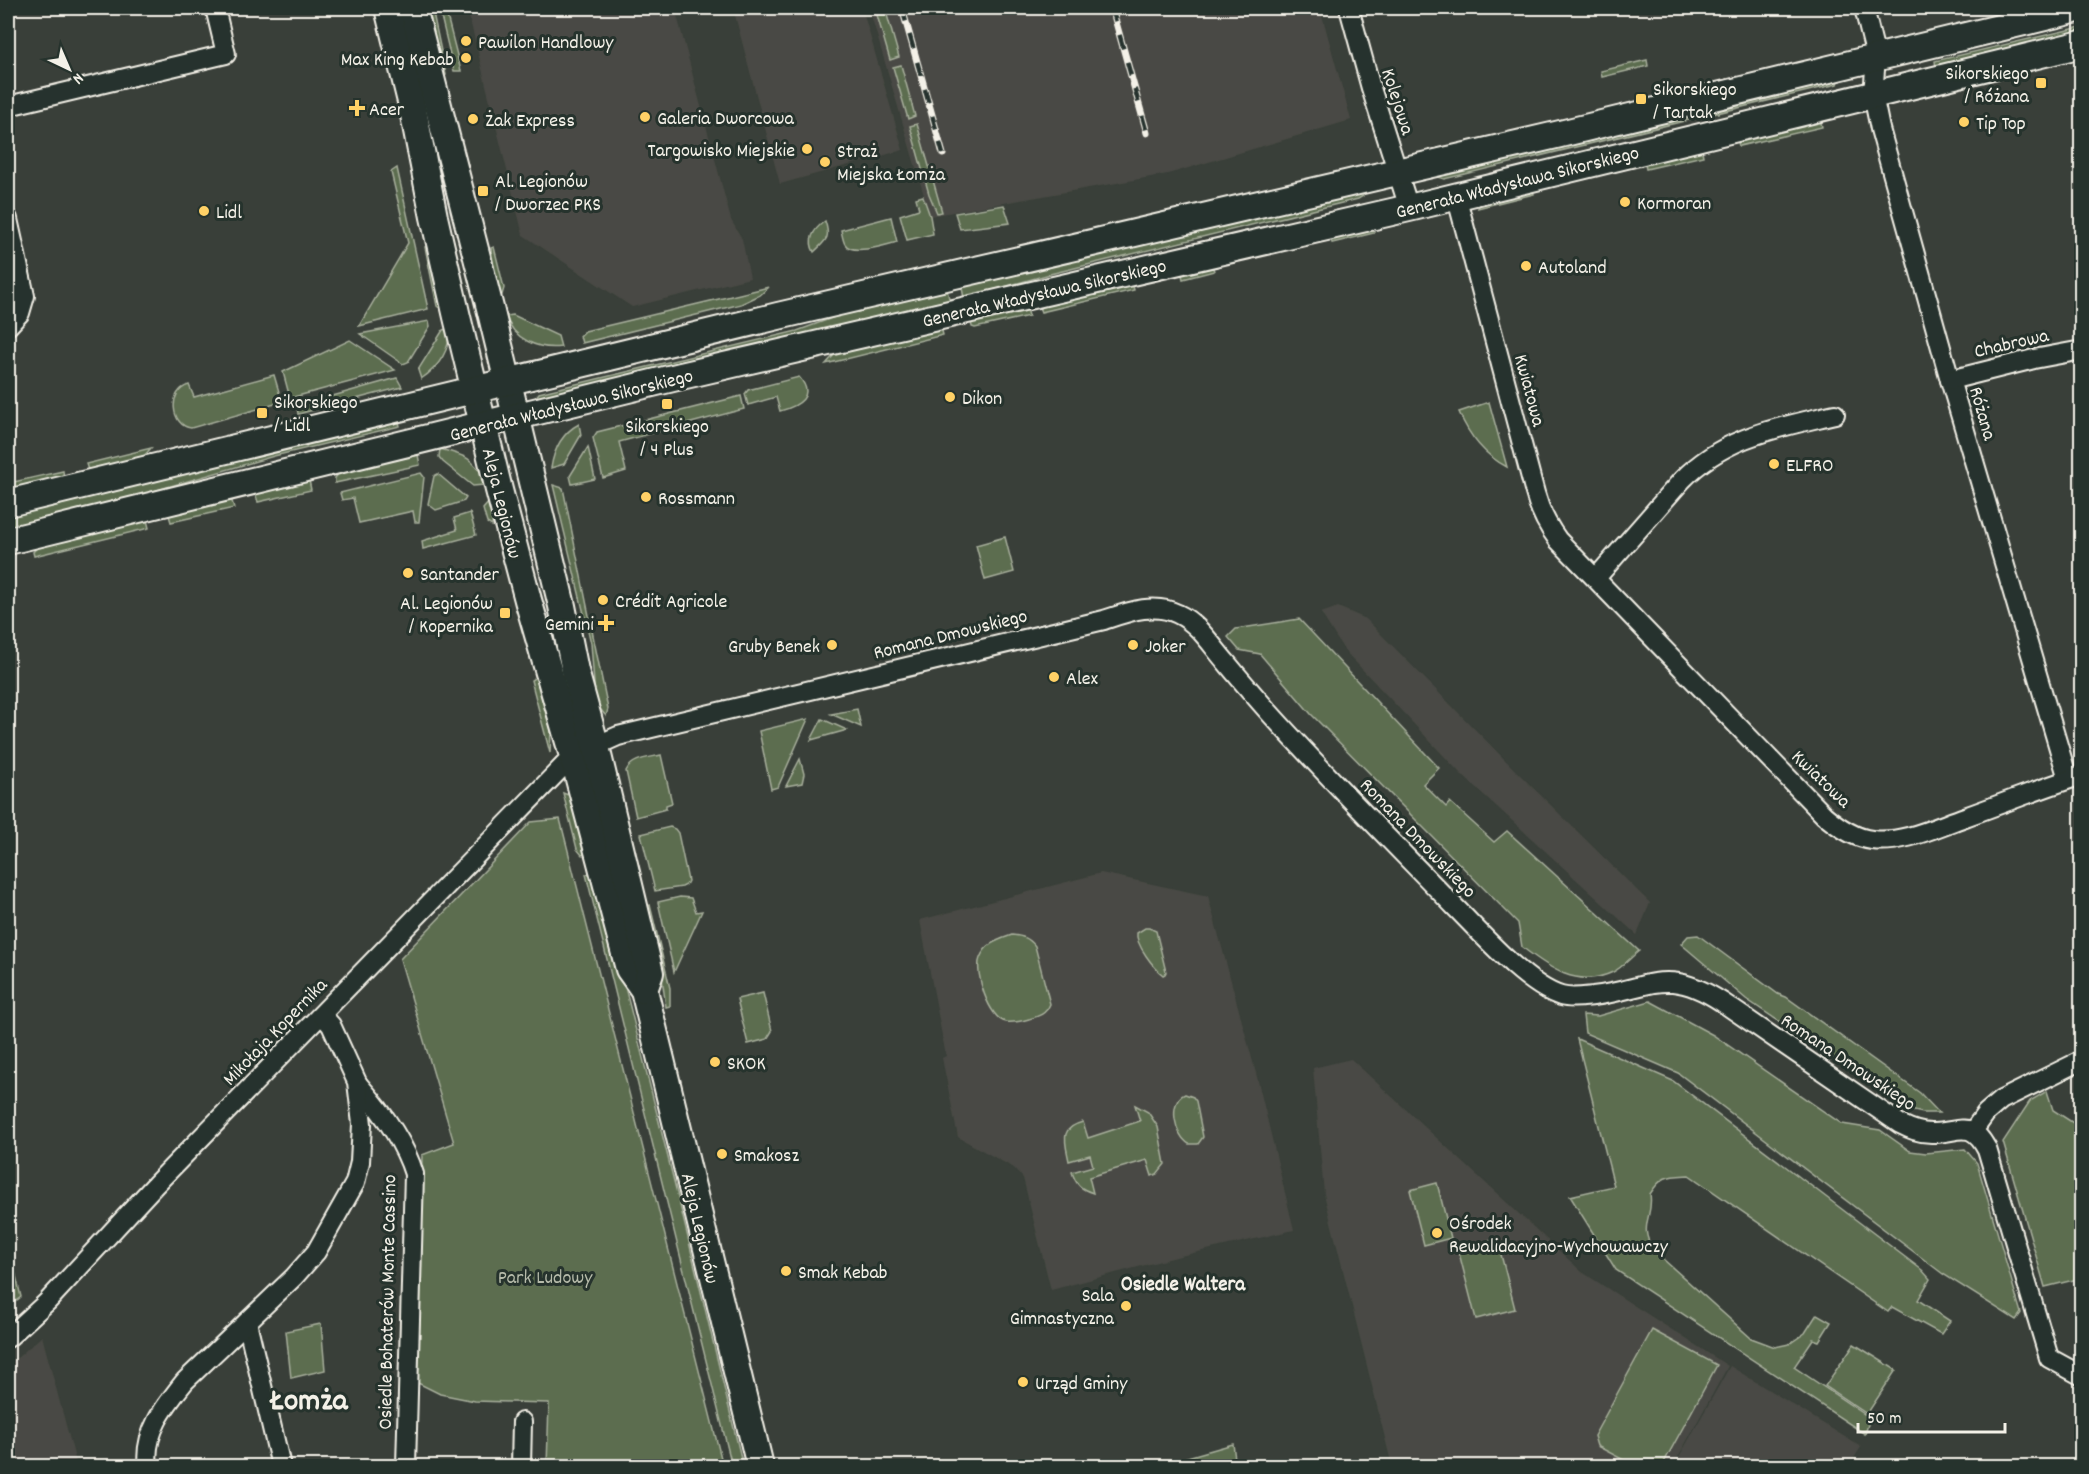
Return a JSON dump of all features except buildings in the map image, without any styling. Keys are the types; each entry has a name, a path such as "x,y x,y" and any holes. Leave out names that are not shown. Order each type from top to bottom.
{"main road":[{"name":"Aleja Legionów","path":"387,8 413,110 434,217 483,425 528,600 585,751"},
{"name":"Aleja Legionów","path":"413,8 517,417 576,671 585,751 629,969 644,990 760,1467"},
{"name":"Generała Władysława Sikorskiego","path":"8,503 778,316 1576,131 2082,8"},
{"name":"Generała Władysława Sikorskiego","path":"8,541 681,376 1409,208 2082,44"}],"street":[{"path":"8,106 226,54 215,8"},
{"name":"Kolejowa","path":"1349,8 1371,88 1409,208"},
{"name":"Różana","path":"1864,8 1876,57 1873,95 1881,129 1950,380 2075,777"},
{"name":"Kwiatowa","path":"1456,195 1541,514 1558,540 1833,823 1871,840 1886,840 1917,834 2075,777"},
{"path":"8,219 25,296 20,313 8,326"},
{"name":"Chabrowa","path":"1950,380 2034,359 2082,350"},
{"path":"1596,578 1695,466 1712,454 1761,432 1835,414"},
{"name":"Romana Dmowskiego","path":"585,751 618,736 1140,609 1166,609 1181,615 1202,633 1270,713 1456,908 1527,977 1545,990 1564,998 1580,998 1664,981 1681,982 1694,986 1722,1002 1900,1124 1914,1131 1932,1134 1962,1128 1973,1131"},
{"name":"Mikołaja Kopernika","path":"8,1338 47,1302 156,1184 585,751"},
{"name":"Osiedle Bohaterów Monte Cassino","path":"322,1015 331,1025 357,1082 409,1157 414,1174 406,1467"},
{"path":"2082,1060 2001,1100 1986,1113 1973,1131 1987,1149 2049,1358 2082,1376"},
{"name":"Osiedle Bohaterów Monte Cassino","path":"148,1467 146,1453 149,1440 162,1412 185,1381 294,1277 316,1252 355,1183 360,1162 362,1124 357,1082"},
{"path":"247,1322 281,1467"},
{"path":"521,1467 522,1422"}],"shaded area":[{"path":"467,8 675,8 731,220 742,239 750,278 632,307 523,235"},
{"path":"733,8 862,8 903,150 780,184"},
{"path":"869,8 1320,8 1351,120 1168,174 930,216"},
{"path":"1338,607 1366,619 1650,903 1637,935 1461,774 1344,650 1321,613"},
{"path":"1101,873 1208,896 1257,1077 1294,1230 1176,1257 1051,1290 1023,1178 1014,1168 958,1137 942,1058 946,1056 920,920"},
{"name":"Ośrodek Rewalidacyjno-Wychowawczy","path":"1351,1059 1582,1272 1728,1366 1673,1466 1392,1466 1324,1194 1313,1068"},
{"path":"42,1336 77,1466 8,1466 8,1366"},
{"path":"1730,1366 1861,1447 1849,1466 1674,1466"}],"green space":[{"path":"423,8 432,8 446,75 442,76"},
{"path":"439,8 445,8 461,71 454,71"},
{"path":"875,8 885,8 899,57 890,60"},
{"path":"2081,27 2081,32 1936,67 1935,61"},
{"path":"1647,60 1648,66 1602,77 1601,71"},
{"path":"901,65 915,116 908,119 893,67"},
{"path":"1836,78 1837,84 1833,85 1444,179 1438,177 1440,174"},
{"path":"1820,118 1822,127 1739,146 1737,138"},
{"path":"917,124 942,212 937,213 929,194 910,126"},
{"path":"1701,146 1703,156 1646,169 1644,160"},
{"path":"397,168 428,309 359,326 408,243 391,172"},
{"path":"1532,187 1534,194 1478,208 1480,203"},
{"path":"1363,193 1363,196 1358,199 1050,274 964,298 961,283"},
{"path":"923,196 933,234 907,240 900,215 919,209 916,198"},
{"path":"1004,205 1010,223 960,229 955,213"},
{"path":"891,217 897,242 862,249 855,249 845,244 841,230"},
{"path":"825,221 828,232 826,239 814,252 811,243 813,235"},
{"path":"1373,227 1374,233 1332,243 1330,237"},
{"path":"429,245 444,310 437,306 425,247"},
{"path":"494,247 504,288 502,295 498,296 491,248"},
{"path":"1212,265 1214,271 1183,279 1181,271"},
{"path":"1132,282 1134,290 1041,312 1039,307 1041,304"},
{"path":"946,286 950,302 536,397 539,393 797,331 859,308"},
{"path":"769,287 760,295 741,304 582,343 580,336 585,331"},
{"path":"1027,308 1029,316 972,327 971,322"},
{"path":"513,315 558,336 561,347 535,345 520,337 509,324 506,316"},
{"path":"429,321 430,326 408,362 403,364 360,334"},
{"path":"941,327 943,335 826,364 834,355 840,353"},
{"path":"450,328 446,351 438,364 421,379 418,370 443,330"},
{"path":"350,340 395,370 290,398 283,372"},
{"path":"274,375 282,402 191,428 184,426 176,415 174,408 177,394 189,385 194,397"},
{"path":"799,377 806,390 799,403 780,411 776,397 748,405 745,394 748,390"},
{"path":"397,378 402,387 298,414 297,406"},
{"path":"741,396 744,409 619,442 626,471 603,478 593,438 597,432"},
{"path":"1489,402 1507,467 1491,457 1478,444 1467,429 1459,412"},
{"path":"398,418 400,426 274,456 112,503 8,530 8,513"},
{"path":"579,424 581,435 564,464 551,468 560,442"},
{"path":"588,447 595,479 572,484 570,476"},
{"path":"151,448 144,456 88,470 86,464"},
{"path":"440,449 468,459 487,481 484,485 473,486 443,462 439,457"},
{"path":"418,455 420,465 335,483 335,478 340,472"},
{"path":"63,471 64,478 11,491 9,483"},
{"path":"421,473 424,477 419,522 415,522 413,511 359,523 353,498 342,500 340,493"},
{"path":"438,474 466,498 464,501 436,510 428,504 434,476"},
{"path":"309,480 311,490 258,502 255,493"},
{"path":"553,485 563,488 608,709 606,716 595,697 591,643"},
{"path":"231,498 234,508 171,522 168,512"},
{"path":"489,502 493,516 492,526 487,523 483,509"},
{"path":"470,513 476,535 423,549 422,541 457,530 454,518"},
{"path":"147,520 149,528 34,556 33,552 38,546"},
{"path":"1005,537 1014,572 985,580 976,545"},
{"path":"1299,619 1439,768 1423,784 1446,807 1450,802 1494,842 1507,831 1639,951 1613,972 1600,977 1587,978 1564,974 1553,969 1522,947 1518,923 1311,714 1260,654 1239,650 1228,637 1236,629"},
{"path":"536,677 551,730 550,753 531,680"},
{"path":"857,709 861,727 831,714"},
{"path":"808,719 778,787 771,789 759,731"},
{"path":"822,719 847,730 811,740"},
{"path":"661,755 672,803 666,805 666,809 636,817 626,771 632,763"},
{"path":"800,759 804,774 802,783 786,786"},
{"path":"563,793 571,796 591,853 582,855 577,849"},
{"name":"Park Ludowy","path":"560,819 723,1466 547,1466 549,1403 475,1401 440,1394 418,1383 422,1155 454,1143 400,959 531,822"},
{"path":"670,827 678,833 688,881 682,887 655,891 641,834"},
{"path":"596,872 743,1466 732,1466 586,874"},
{"path":"680,897 691,898 696,912 702,911 674,972 658,902"},
{"path":"650,905 670,988 670,1006 666,1007 646,907"},
{"path":"1145,928 1156,931 1166,972 1163,975 1150,962 1137,938 1137,933"},
{"path":"1012,935 1025,938 1035,946 1050,1004 1039,1016 1006,1022 994,1013 984,994 979,965 980,958 989,945"},
{"path":"1698,935 1920,1093 1939,1113 1910,1110 1746,999 1681,944 1688,936"},
{"path":"763,993 772,1031 767,1039 748,1044 737,999"},
{"path":"1650,1001 1713,1035 1842,1124 1880,1130 1910,1151 1926,1153 1965,1149 1977,1163 2021,1313 2016,1320 1943,1274 1678,1073 1585,1033 1583,1015 1598,1016"},
{"path":"1577,1039 1673,1081 1922,1270 1930,1279 1918,1300 1950,1321 1941,1334 1892,1307 1888,1312 1689,1175 1666,1178 1658,1183 1650,1194 1651,1202 1646,1228 1654,1251 1751,1338 1775,1347 1789,1344 1805,1333 1817,1314 1831,1322 1819,1341 1813,1339 1794,1367 1870,1418 1865,1434 1616,1270 1570,1196 1614,1186"},
{"path":"2047,1091 2053,1110 2081,1128 2082,1278 2045,1287 2003,1142 2030,1101"},
{"path":"1185,1094 1196,1101 1203,1137 1198,1144 1189,1144 1184,1140 1177,1127 1176,1104"},
{"path":"1135,1105 1148,1112 1158,1127 1165,1164 1157,1174 1152,1176 1147,1160 1089,1177 1093,1193 1082,1188 1072,1172 1093,1166 1090,1155 1069,1161 1065,1141 1067,1132 1070,1128 1083,1122 1088,1138 1140,1121"},
{"path":"1437,1183 1451,1238 1424,1245 1410,1190"},
{"path":"1497,1239 1515,1309 1476,1319 1458,1249"},
{"path":"8,1242 21,1297 8,1307"},
{"path":"321,1324 325,1370 291,1378 286,1331"},
{"path":"1652,1330 1717,1365 1662,1466 1635,1466 1597,1446 1594,1436"},
{"path":"1854,1344 1896,1370 1867,1414 1825,1386"},
{"path":"1233,1444 1236,1466 1156,1466"}],"railway":[{"path":"902,8 943,154"},
{"path":"1112,8 1147,133"}],"place":[{"name":"Pawilon Handlowy","path":"466,41"},
{"name":"Max King Kebab","path":"466,58"},
{"name":"Sikorskiego / Różana","path":"2041,83"},
{"name":"Sikorskiego / Tartak","path":"1641,99"},
{"name":"Acer","path":"357,108"},
{"name":"Galeria Dworcowa","path":"645,117"},
{"name":"Żak Express","path":"473,119"},
{"name":"Tip Top","path":"1964,122"},
{"name":"Targowisko Miejskie","path":"807,149"},
{"name":"Straż Miejska Łomża","path":"825,162"},
{"name":"Al. Legionów / Dworzec PKS","path":"483,191"},
{"name":"Kormoran","path":"1625,202"},
{"name":"Lidl","path":"204,211"},
{"name":"Autoland","path":"1526,266"},
{"name":"Dikon","path":"950,397"},
{"name":"Sikorskiego / 4 Plus","path":"667,404"},
{"name":"Sikorskiego / Lidl","path":"262,413"},
{"name":"ELFRO","path":"1774,464"},
{"name":"Rossmann","path":"646,497"},
{"name":"Santander","path":"408,573"},
{"name":"Crédit Agricole","path":"603,600"},
{"name":"Al. Legionów / Kopernika","path":"505,613"},
{"name":"Gemini","path":"606,623"},
{"name":"Gruby Benek","path":"832,645"},
{"name":"Joker","path":"1133,645"},
{"name":"Alex","path":"1054,677"},
{"name":"SKOK","path":"715,1062"},
{"name":"Smakosz","path":"722,1154"},
{"name":"Ośrodek Rewalidacyjno-Wychowawczy","path":"1437,1233"},
{"name":"Smak Kebab","path":"786,1271"},
{"name":"Sala Gimnastyczna","path":"1126,1306"},
{"name":"Urząd Gminy","path":"1023,1382"}],"district":[{"name":"Osiedle Waltera","path":"1183,1283"},
{"name":"Łomża","path":"309,1398"}]}
